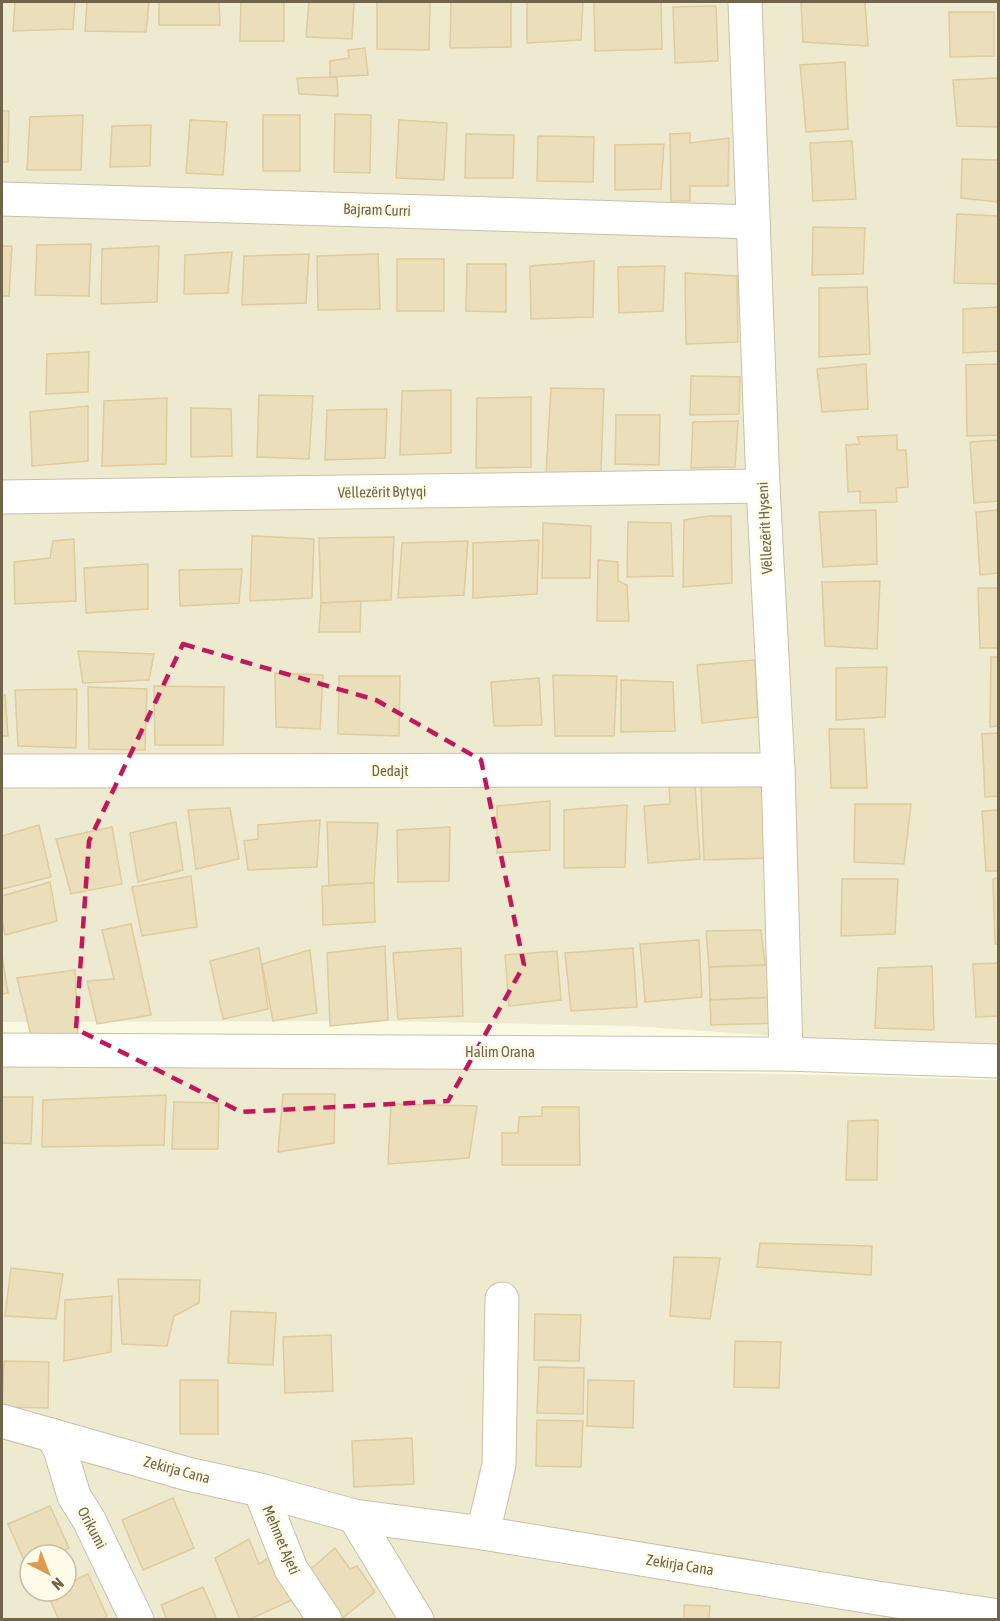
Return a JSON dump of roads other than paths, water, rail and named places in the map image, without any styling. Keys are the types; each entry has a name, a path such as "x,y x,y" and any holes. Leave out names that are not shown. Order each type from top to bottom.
{"street":[{"name":"Vëllezërit Hyseni","path":"745,2 763,486 777,770 786,1054"},
{"name":"Bajram Curri","path":"2,198 753,222"},
{"name":"Vëllezërit Bytyqi","path":"2,497 763,486"},
{"name":"Dedajt","path":"2,771 777,770"},
{"name":"Halim Orana","path":"2,1050 786,1054 999,1061"},
{"path":"483,1533 499,1465 502,1299"},
{"name":"Zekirja Cana","path":"2,1421 188,1474 260,1490 354,1516 483,1533 875,1609 999,1616"},
{"name":"Orikumi","path":"52,1435 60,1449 74,1496 90,1520 137,1620"},
{"name":"Mehmet Ajeti","path":"260,1490 291,1569 325,1620"},
{"path":"354,1516 417,1620"}]}
